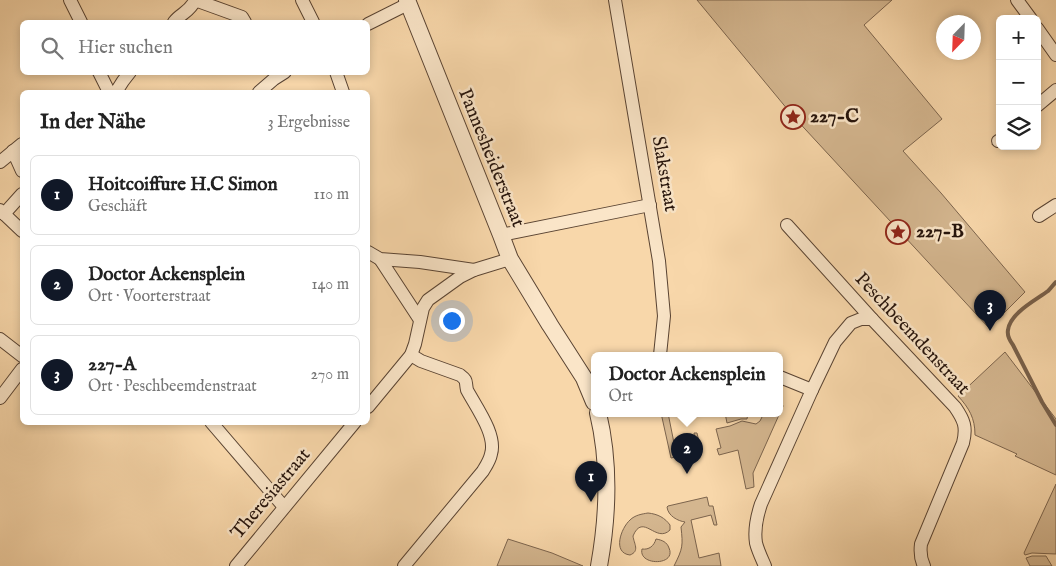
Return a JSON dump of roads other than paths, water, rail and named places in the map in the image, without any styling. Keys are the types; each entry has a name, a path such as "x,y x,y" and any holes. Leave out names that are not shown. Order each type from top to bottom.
{"street":[{"path":"70,0 80,20"},
{"path":"175,20 178,16 192,8 195,0 230,6 243,20"},
{"path":"302,0 313,20"},
{"name":"Slakstraat","path":"615,0 659,261 664,316 660,352"},
{"path":"1017,0 1028,15"},
{"path":"370,23 408,2"},
{"name":"Pannesheiderstraat","path":"408,2 510,258 591,392"},
{"path":"1041,34 1056,55"},
{"path":"101,75 109,90"},
{"path":"117,90 128,75"},
{"path":"260,90 276,75"},
{"path":"337,75 342,90"},
{"path":"1038,105 1056,90"},
{"path":"0,162 18,148"},
{"path":"20,196 2,212 20,229"},
{"path":"501,235 650,205"},
{"path":"1039,216 1056,205"},
{"name":"Peschbeemdenstraat","path":"787,225 962,417 965,435 963,443 921,544 920,552 924,566"},
{"path":"370,253 380,259 420,262 474,270"},
{"path":"370,406 411,355 420,320 428,300 460,277 474,270 510,258"},
{"path":"380,259 420,320"},
{"path":"765,566 756,544 756,530 761,504 835,342 851,324 861,319 872,320"},
{"path":"0,339 20,354"},
{"path":"404,566 482,472 492,454 493,444 491,434 467,390 464,378 411,355"},
{"path":"0,398 20,372"},
{"path":"783,378 812,390"},
{"path":"599,417 604,446 606,493 605,528 599,566"},
{"path":"214,425 284,507"},
{"name":"Theresiastraat","path":"236,566 352,425"}],"waterway":[{"path":"1056,282 1048,291 1013,318 1008,332 1010,340 1056,425"}],"place":[{"name":"227-C","path":"793,117"},
{"name":"227-B","path":"898,232"},
{"name":"227-A","path":"990,331"},
{"name":"Doctor Ackensplein","path":"687,474"},
{"name":"Hoitcoiffure H.C Simon","path":"591,502"}]}
